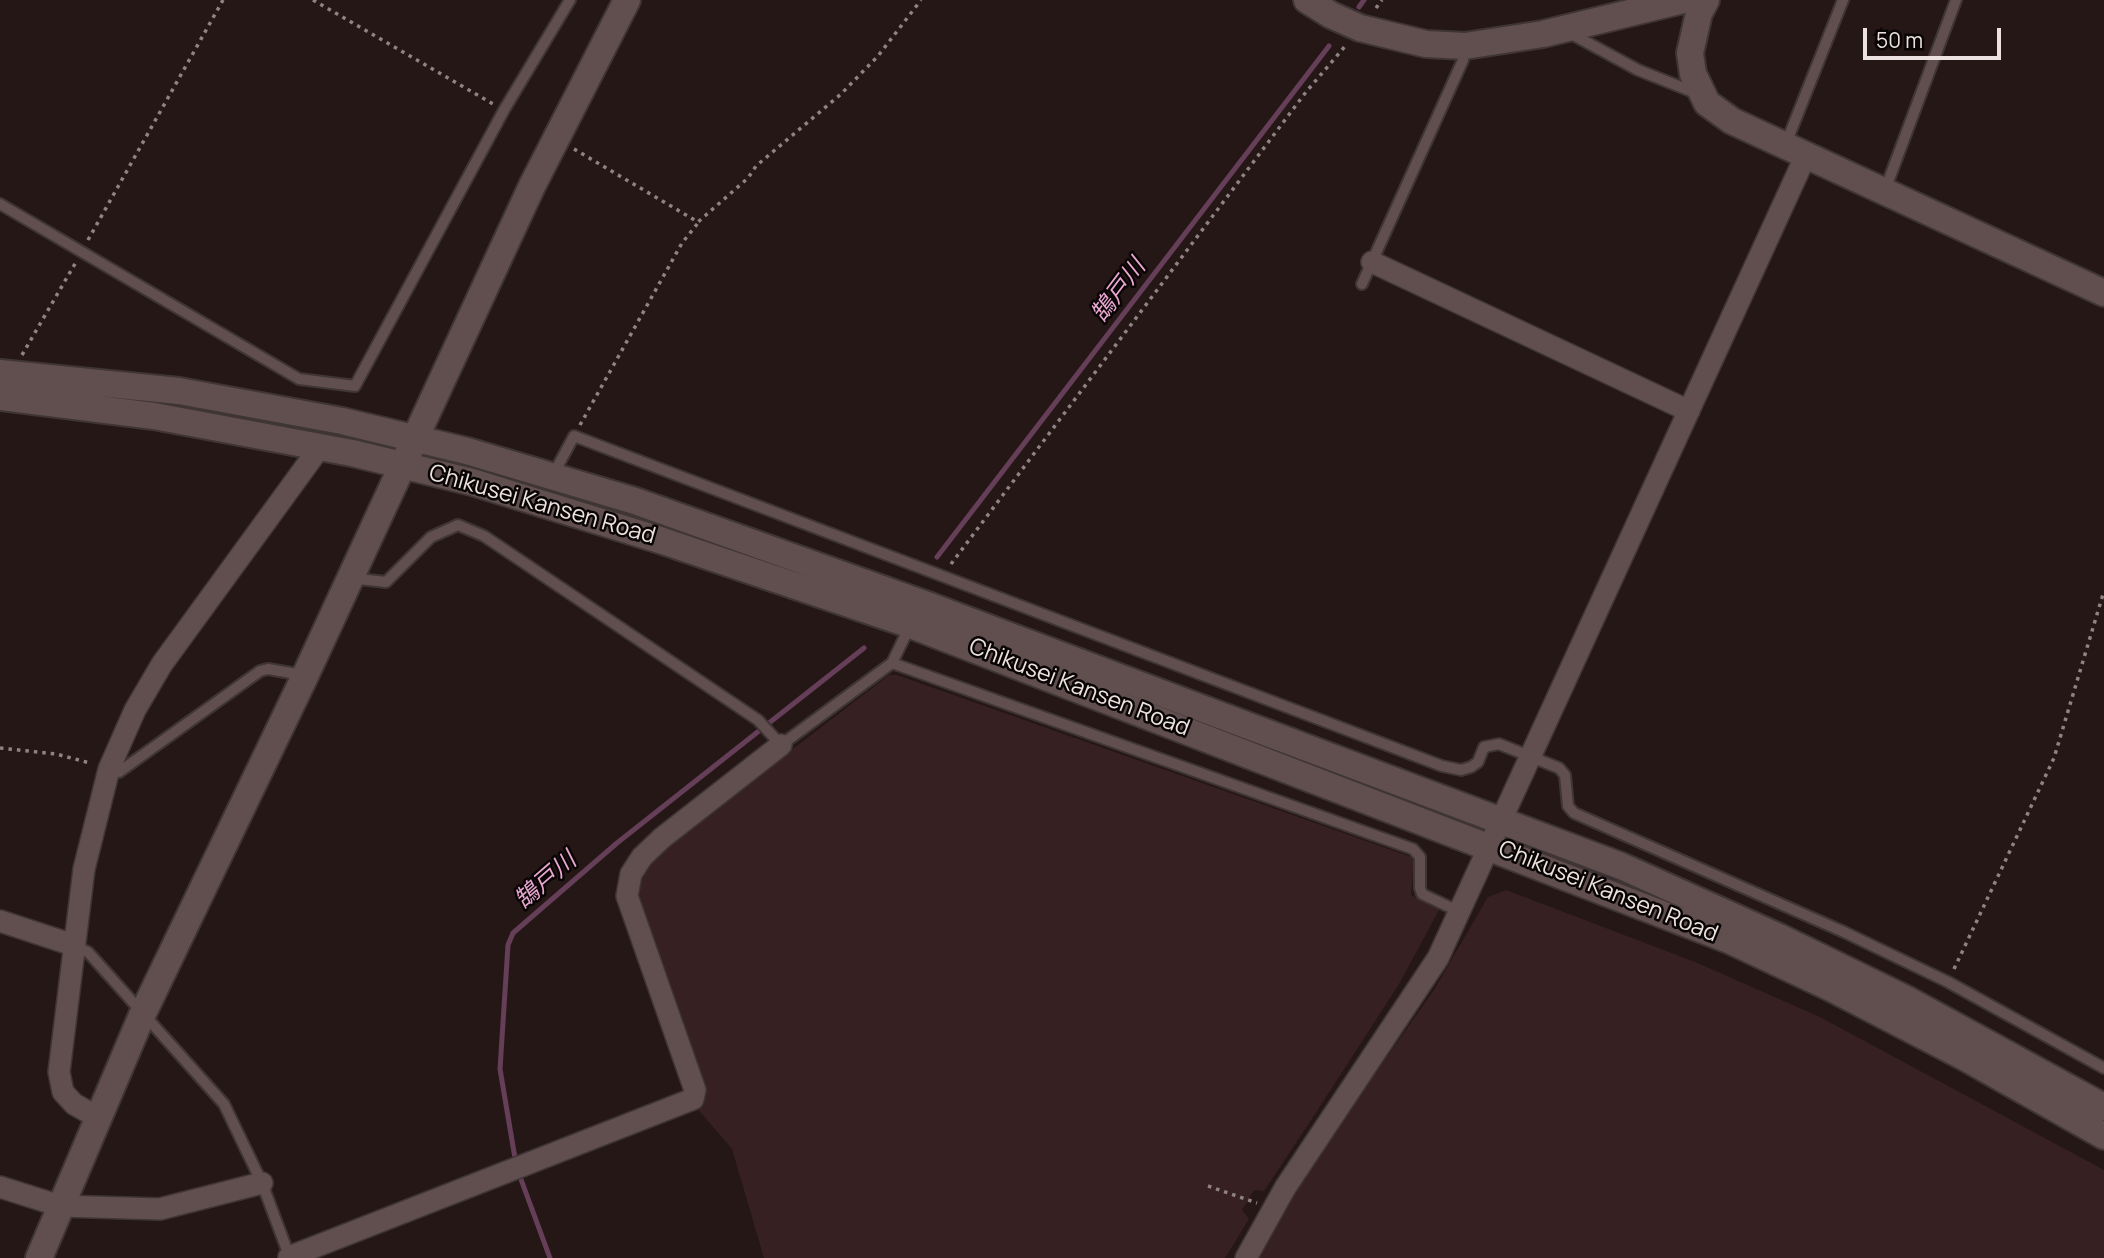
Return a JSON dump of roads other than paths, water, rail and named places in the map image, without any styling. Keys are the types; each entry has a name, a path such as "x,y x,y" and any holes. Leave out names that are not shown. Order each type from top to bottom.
{"street":[{"path":"39,1258 143,1013 306,676 555,138 627,0"},
{"path":"1307,0 1360,28 1426,44 1465,46 1563,30 1683,0"},
{"path":"1706,0 1699,13 1689,53 1693,74 1707,103 1732,121 2104,293"},
{"path":"1246,1258 1270,1212 1427,978 1460,912 1689,411 1795,151"},
{"path":"1371,262 1689,411"},
{"name":"Chikusei Kansen Road","path":"9,373 179,391 416,437 553,475 936,592 1632,871 1906,999 2104,1107"},
{"name":"Chikusei Kansen Road","path":"0,397 154,416 402,465 558,507 911,625 1491,846 1729,940 1831,988 1966,1058 2104,1136"},
{"path":"97,1117 74,1104 63,1092 59,1072 84,869 109,769 135,710 162,664 320,447"},
{"path":"289,1257 693,1099 695,1090 627,896 631,874 642,857 662,838 781,745"},
{"path":"0,921 74,945"},
{"path":"0,1187 60,1206 160,1209 262,1183"}],"lane":[{"path":"0,204 299,379 355,386 504,110 570,0"},
{"path":"1795,151 1843,0"},
{"path":"1885,190 1956,0"},
{"path":"1563,30 1638,70 1704,96"},
{"path":"1362,284 1463,60 1465,46"},
{"path":"553,475 574,436 936,592 1441,766 1461,770 1471,767 1478,762 1483,747 1499,744 1559,768 1565,775 1567,806 1574,813 1844,932 1948,982 2104,1068"},
{"path":"350,578 386,582 431,537 458,525 484,536 758,720 781,745 892,663 911,625"},
{"path":"892,663 1413,849 1420,857 1422,894 1460,912"},
{"path":"109,769 118,772 260,671 268,669 306,676"},
{"path":"74,945 88,953 224,1104 262,1183 289,1257"}],"waterway":[{"name":"鵠戸川","path":"1359,7 1364,0"},
{"name":"鵠戸川","path":"937,557 1329,46"},
{"name":"鵠戸川","path":"516,1164 500,1069 508,945 513,933 617,843 864,648"},
{"name":"鵠戸川","path":"519,1174 550,1258"}]}
